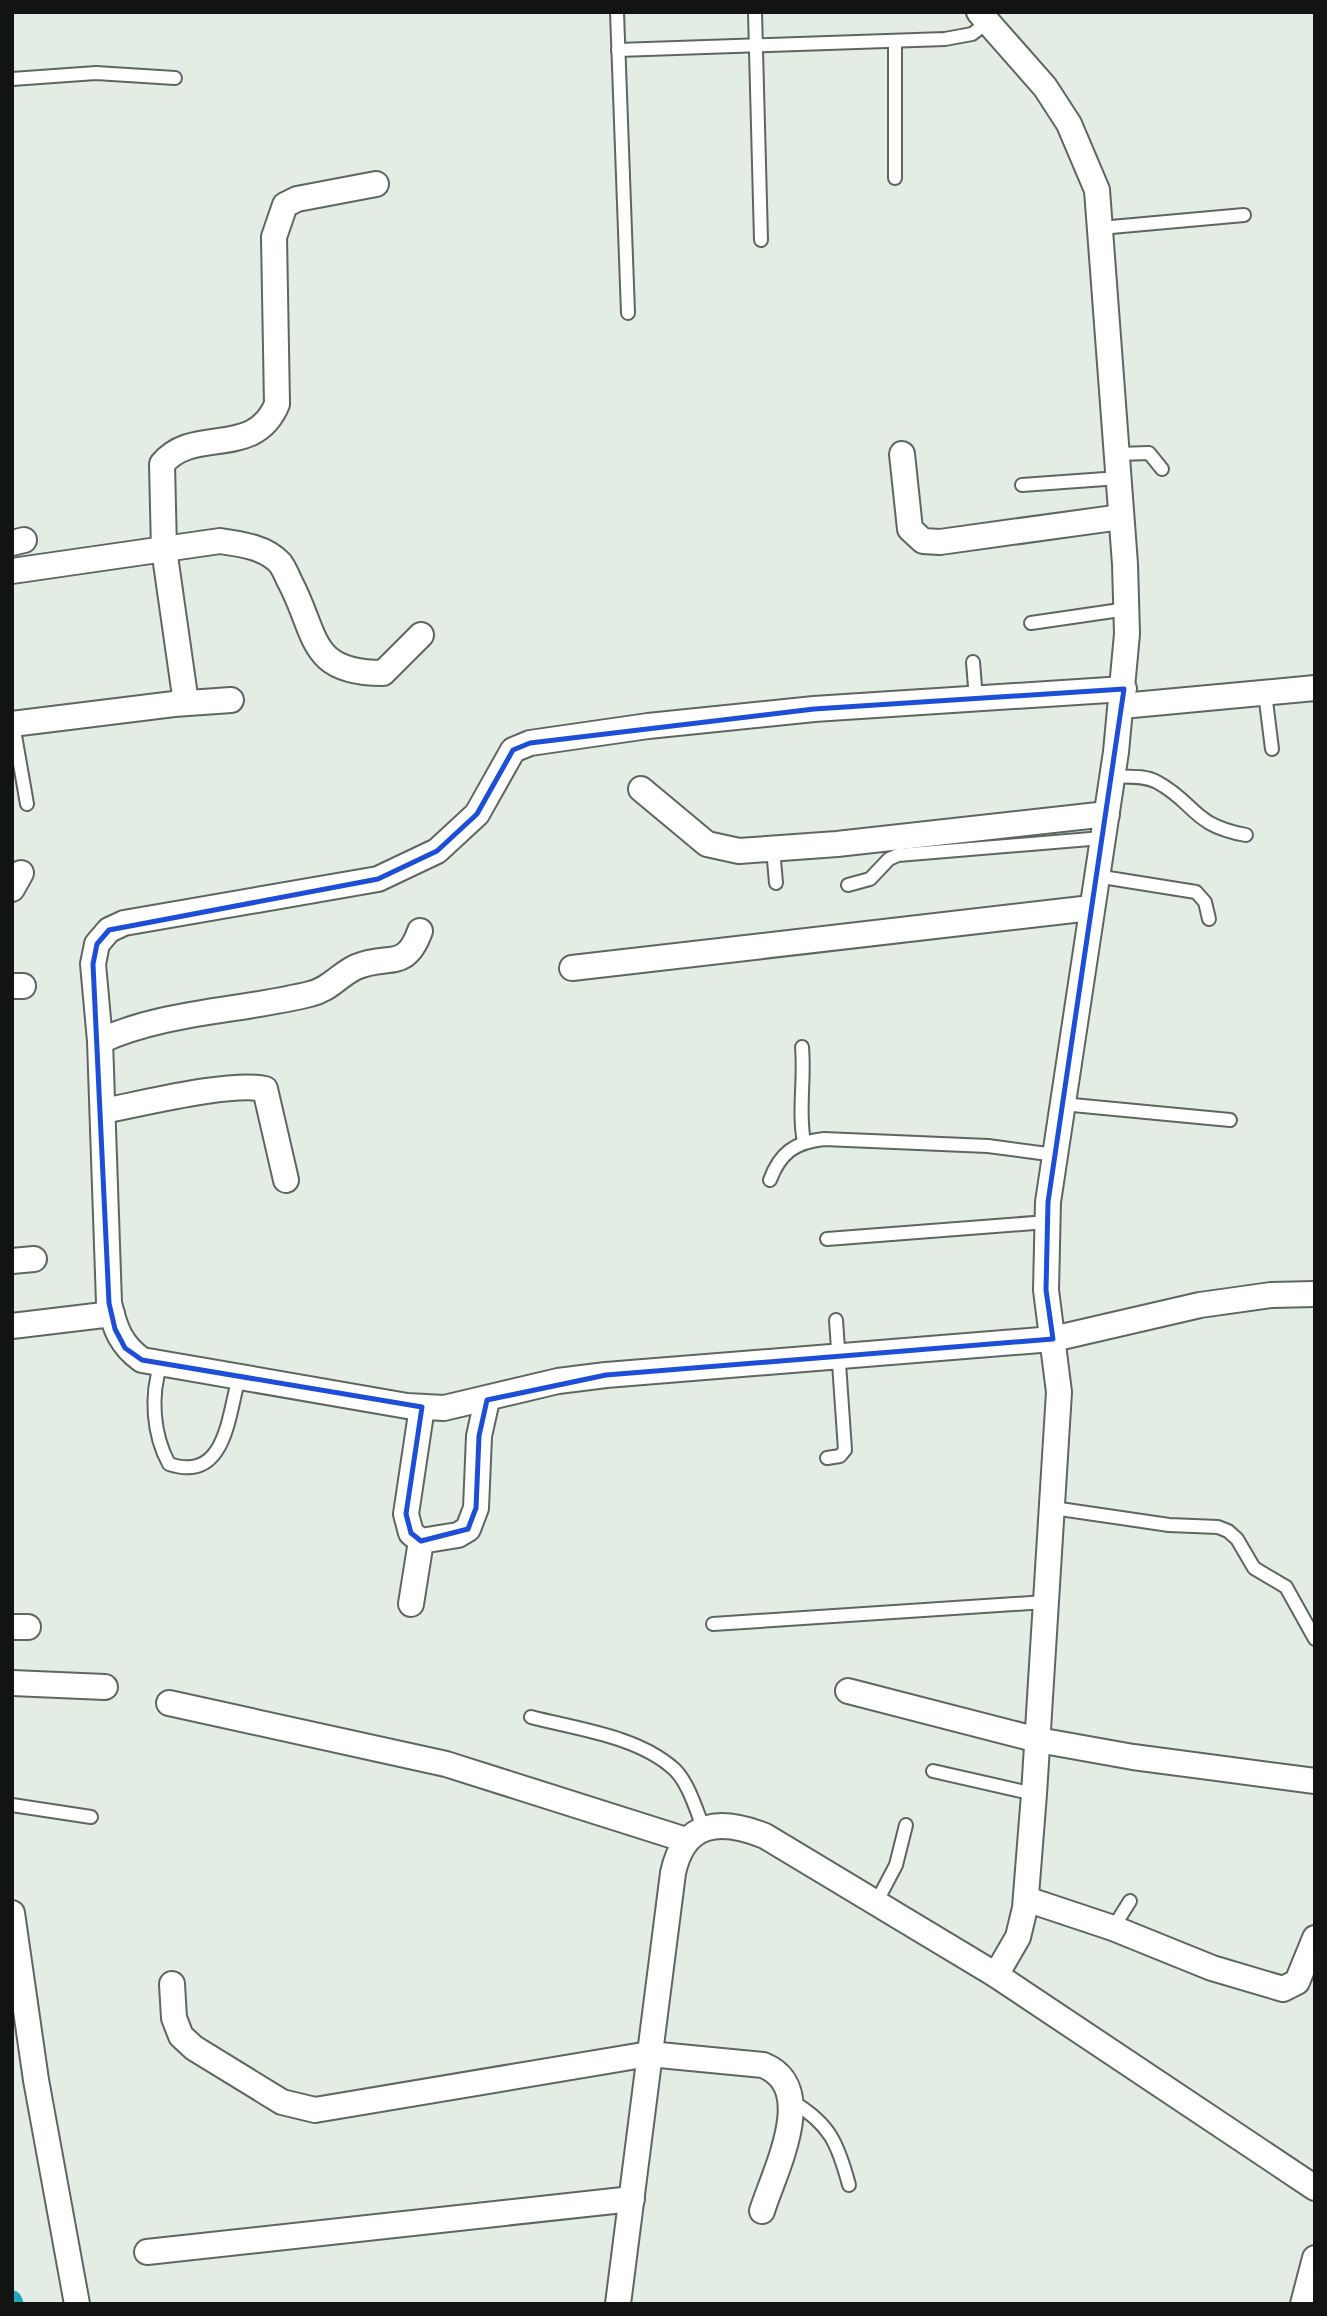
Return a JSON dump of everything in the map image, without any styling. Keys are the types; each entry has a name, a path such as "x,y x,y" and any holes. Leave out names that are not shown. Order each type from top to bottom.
{"street":[{"path":"984,17 1045,87 1069,124 1097,190 1127,609 1123,697 1047,1222 1045,1290 1054,1339 1059,1392 1026,1899 1018,1937 996,1975"},
{"path":"186,703 164,549 162,464 179,447 242,438 272,417 277,404 274,237 285,205 297,199 376,184"},
{"path":"902,454 910,530 914,537 923,541 940,542 1122,517"},
{"path":"12,571 220,541 253,546 280,563 316,643 331,662 353,673 383,673 421,635"},
{"path":"1315,688 1265,693 976,699 814,709 648,726 530,743 513,750 477,814 437,851 378,879 124,923 109,930 97,944 93,964 100,1041 112,1314 125,1348 142,1360 422,1407 444,1408 487,1400 558,1381 839,1354 1054,1339 1200,1305 1271,1295 1315,1294"},
{"path":"13,724 230,700"},
{"path":"641,789 707,844 739,850 1107,814"},
{"path":"572,968 1091,908"},
{"path":"100,1041 138,1026 313,994 359,966 406,956 413,951 420,931"},
{"path":"103,1111 219,1090 244,1087 265,1089 286,1180"},
{"path":"12,1326 112,1314"},
{"path":"421,1542 458,1535 468,1529 476,1508 479,1436 487,1400"},
{"path":"421,1542 411,1533 406,1514 422,1407"},
{"path":"411,1604 421,1542"},
{"path":"12,1683 105,1687"},
{"path":"848,1691 1038,1740 1133,1757 1315,1781"},
{"path":"169,1703 446,1764 695,1833 734,1827 765,1836 996,1975 1315,2188"},
{"path":"618,2304 673,1873 695,1833"},
{"path":"1026,1899 1113,1928 1212,1968 1283,1989 1297,1982 1315,1938"},
{"path":"12,1913 36,2080 77,2304"},
{"path":"172,1984 174,2018 181,2036 194,2048 282,2102 315,2110 649,2054 763,2065 776,2070 785,2080 793,2102 762,2211"},
{"path":"148,2252 632,2199"},
{"path":"1303,2304 1315,2258"}],"lane":[{"path":"617,12 628,313"},
{"path":"755,12 761,240"},
{"path":"618,50 958,38 972,34 984,17"},
{"path":"895,41 895,178"},
{"path":"12,79 96,73 175,78"},
{"path":"1100,228 1244,215"},
{"path":"1022,485 1118,466 1149,453 1162,469"},
{"path":"1031,623 1127,609"},
{"path":"973,662 976,699"},
{"path":"1265,693 1272,749"},
{"path":"13,724 27,804"},
{"path":"1112,776 1156,781 1207,824 1220,830 1246,835"},
{"path":"848,885 870,878 889,859 898,855 1102,838"},
{"path":"773,848 776,883"},
{"path":"1096,876 1196,892 1205,902 1209,919"},
{"path":"802,1047 805,1072 801,1124 804,1142"},
{"path":"1062,1104 1230,1120"},
{"path":"770,1180 782,1155 804,1142 824,1139 988,1146 1055,1155"},
{"path":"827,1240 1047,1222"},
{"path":"827,1458 840,1456 845,1450 836,1320"},
{"path":"161,1364 155,1380 160,1448 169,1464 180,1468 196,1468 209,1462 219,1451 239,1377"},
{"path":"1053,1508 1227,1531 1237,1539 1254,1568 1286,1587 1315,1639"},
{"path":"713,1624 1045,1602"},
{"path":"531,1717 625,1743 653,1755 675,1770 695,1833"},
{"path":"933,1771 1034,1794"},
{"path":"12,1805 91,1817"},
{"path":"876,1903 896,1865 906,1825"},
{"path":"1113,1928 1130,1901"},
{"path":"793,2102 822,2122 834,2140 849,2185"}],"highlighted area":[{"path":"1124,689 1048,1202 1046,1290 1053,1339 606,1375 487,1400 479,1436 476,1508 468,1529 421,1541 411,1533 406,1514 422,1407 142,1360 125,1348 115,1329 109,1303 93,964 97,944 109,930 378,879 437,851 477,814 513,750 530,743 814,709"}]}
